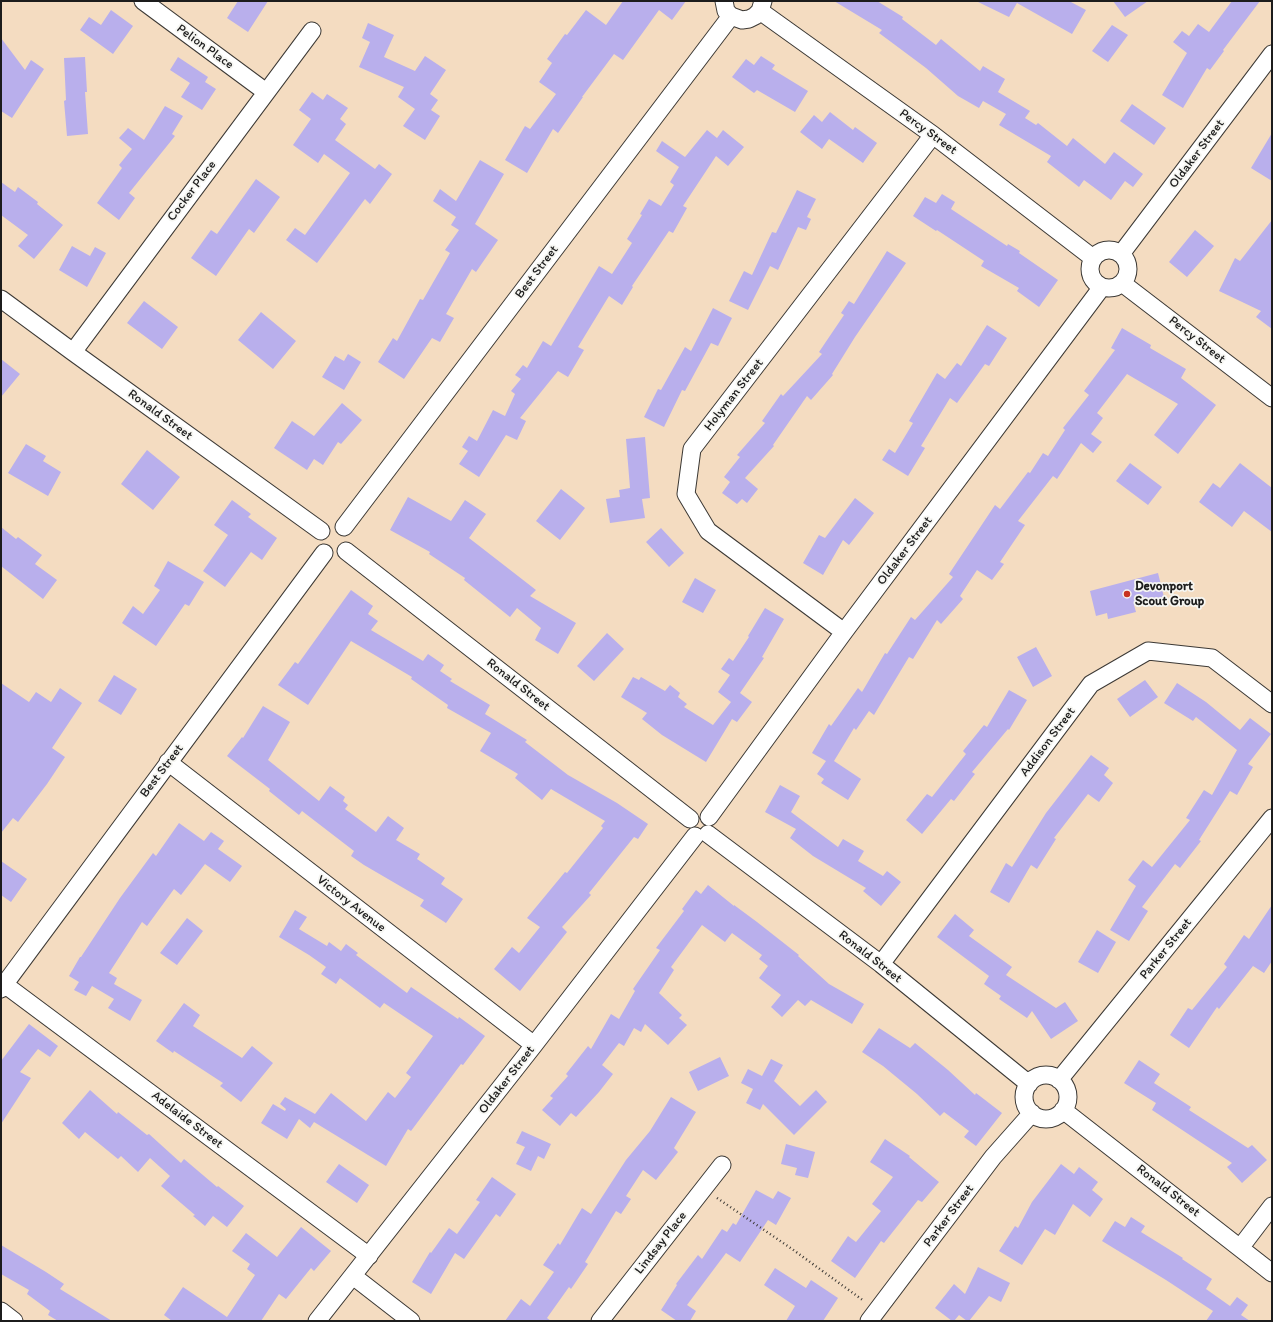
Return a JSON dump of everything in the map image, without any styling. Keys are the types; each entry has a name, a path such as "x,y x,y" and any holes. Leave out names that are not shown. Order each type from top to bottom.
{"street":[{"name":"Pelion Place","path":"143,1 266,92"},
{"path":"727,8 742,20 755,16 761,6"},
{"name":"Percy Street","path":"761,6 933,135 1093,258"},
{"name":"Best Street","path":"344,527 727,8"},
{"name":"Cocker Place","path":"72,352 312,31"},
{"name":"Oldaker Street","path":"1121,254 1272,54"},
{"name":"Holyman Street","path":"844,632 708,532 686,494 692,449 933,135"},
{"path":"1107,249 1114,250 1121,254 1126,259 1128,271 1122,282 1111,288 1102,287 1094,281 1089,270 1093,258 1099,252 1107,249"},
{"name":"Percy Street","path":"1122,282 1272,398"},
{"name":"Oldaker Street","path":"709,817 844,632 1102,287"},
{"name":"Ronald Street","path":"1,299 72,352 321,531"},
{"path":"331,524 337,524 344,527 350,536 350,542 346,551 342,555 336,556 330,556 324,553 318,540 321,531 326,526 331,524"},
{"name":"Ronald Street","path":"346,551 690,819"},
{"name":"Best Street","path":"3,986 324,553"},
{"name":"Addison Street","path":"881,964 1091,684 1148,651 1212,658 1272,704"},
{"name":"Victory Avenue","path":"168,762 534,1045"},
{"path":"697,813 701,813 709,817 712,824 711,831 702,835 689,831 688,823 690,819 697,813"},
{"name":"Parker Street","path":"1059,1080 1272,818"},
{"name":"Oldaker Street","path":"317,1321 534,1045 702,835"},
{"name":"Ronald Street","path":"702,835 881,964 1028,1084"},
{"name":"Adelaide Street","path":"3,986 369,1256"},
{"path":"1046,1075 1059,1080 1064,1084 1066,1090 1066,1104 1063,1110 1052,1118 1038,1117 1032,1113 1025,1102 1024,1096 1028,1084 1040,1076 1046,1075"},
{"name":"Ronald Street","path":"1063,1110 1272,1273"},
{"name":"Parker Street","path":"873,1316 993,1158 1032,1113"},
{"name":"Lindsay Place","path":"600,1321 722,1165"},
{"path":"1240,1248 1272,1206"},
{"path":"353,1276 411,1321"},
{"path":"1,1312 14,1321"}],"path":[{"path":"704,1189 792,1249 873,1316"}],"building":[{"path":"238,1 268,1 248,32 227,18"},
{"path":"623,1 686,1 672,20 659,10 623,60 614,54 582,97 558,133 553,129 527,173 505,160 525,126 530,129 556,94 539,82 552,63 547,59 565,34 567,35 586,10 606,25"},
{"path":"834,1 877,1 903,17 902,19 936,45 941,39 980,71 983,66 1005,79 998,92 1030,111 1025,118 1036,125 1038,123 1067,146 1073,138 1105,164 1114,152 1143,174 1133,187 1125,181 1111,200 1084,180 1079,187 1047,162 1051,156 999,125 1006,114 983,101 979,108 958,96 926,68 879,33 882,30"},
{"path":"976,1 1069,1 1086,10 1072,34 1017,3 1009,17"},
{"path":"1113,1 1148,1 1125,17"},
{"path":"1232,1 1260,1 1223,50 1224,51 1210,70 1207,68 1183,108 1162,95 1187,53 1173,42 1182,31 1189,36 1198,24 1209,32"},
{"path":"111,10 133,26 113,54 80,30 89,17 101,25"},
{"path":"368,23 394,35 384,57 415,71 425,56 446,70 430,94 438,100 431,110 440,116 425,140 403,126 415,109 398,97 404,87 359,67 370,42 362,38"},
{"path":"1112,25 1128,35 1108,62 1092,51"},
{"path":"1,38 25,70 31,60 44,69 12,118 1,111"},
{"path":"761,56 775,65 772,69 808,91 795,112 757,90 754,93 732,77 746,59 754,65"},
{"path":"85,57 87,92 85,92 88,134 67,136 64,101 66,100 64,58"},
{"path":"178,57 208,77 205,82 216,89 202,110 181,97 190,83 170,70"},
{"path":"312,92 323,100 327,94 348,108 340,119 346,124 335,140 375,169 379,164 392,174 370,204 365,199 317,263 286,240 295,228 305,235 350,173 324,154 318,163 293,145 311,119 299,110"},
{"path":"1132,104 1166,128 1154,145 1120,121"},
{"path":"165,106 183,116 172,134 175,136 129,193 135,198 119,220 97,203 122,168 119,165 132,149 119,138 128,128 144,140"},
{"path":"830,112 853,130 855,127 877,143 863,163 829,139 822,149 800,132 814,115 822,122"},
{"path":"707,130 717,138 723,130 744,147 728,166 716,156 683,206 687,208 673,233 669,231 632,286 633,287 622,305 609,296 578,347 584,350 568,377 558,371 520,418 526,421 517,440 506,435 479,477 459,464 468,451 462,447 469,436 477,441 493,410 505,416 515,394 511,391 521,379 515,375 523,365 527,368 543,341 551,346 599,266 612,274 632,243 627,239 642,215 640,214 649,199 661,206 674,185 670,182 679,167 656,151 662,141 685,157"},
{"path":"1272,133 1272,181 1251,168"},
{"path":"480,160 504,174 475,224 498,240 476,272 472,269 446,314 454,318 440,342 432,338 404,379 378,362 393,338 397,341 420,299 423,300 450,253 445,250 459,230 451,225 456,217 433,201 440,189 456,201"},
{"path":"256,179 280,197 254,233 249,229 216,276 191,258 211,230 217,234"},
{"path":"1,182 15,192 18,187 38,202 37,204 63,225 34,259 18,246 28,235 1,215"},
{"path":"797,190 816,199 807,217 811,219 806,230 798,227 778,270 770,266 748,310 729,301 744,271 752,275 772,232 776,233"},
{"path":"942,194 955,202 951,209 1007,246 1008,244 1020,251 1019,253 1058,280 1039,307 1017,291 1019,288 981,266 984,261 913,216 925,197 936,203"},
{"path":"1272,220 1272,329 1256,317 1261,311 1219,291 1235,258 1240,261"},
{"path":"1195,230 1214,246 1187,277 1169,262"},
{"path":"72,246 90,256 95,247 106,253 87,287 59,270"},
{"path":"887,251 906,263 855,337 832,374 833,375 811,400 807,396 773,445 774,446 745,478 758,489 747,503 742,499 737,504 722,493 730,482 724,477 740,457 737,455 765,423 762,421 781,394 783,396 822,354 819,352 844,315 841,313 849,301 854,304"},
{"path":"144,301 178,327 162,349 127,323"},
{"path":"713,308 732,318 718,346 711,343 685,391 682,390 664,427 644,417 658,389 661,390 685,347 691,351"},
{"path":"261,312 296,341 273,369 238,340"},
{"path":"987,325 1007,338 989,366 985,364 957,403 950,398 921,446 925,448 908,476 882,460 889,449 895,453 913,423 909,421 937,373 945,379 957,363 961,366"},
{"path":"1122,328 1151,345 1150,348 1186,369 1181,378 1216,405 1178,454 1154,435 1178,404 1127,374 1097,413 1103,418 1091,434 1102,442 1093,453 1081,443 1057,479 1053,476 1018,521 1025,525 1000,562 1004,564 992,580 977,570 960,596 963,599 941,624 937,620 913,659 909,657 874,715 869,711 856,730 854,728 834,761 861,779 848,800 821,783 824,779 817,774 826,761 812,753 829,724 831,726 858,688 862,692 885,653 887,654 911,617 915,620 953,577 949,574 995,505 1000,509 1028,472 1030,473 1043,453 1048,456 1065,430 1063,428 1089,395 1084,391 1115,350 1111,348"},
{"path":"348,354 361,362 344,390 322,377 335,356 344,361"},
{"path":"1,359 20,374 1,397"},
{"path":"342,403 362,420 341,444 338,442 323,465 314,459 307,470 274,448 292,421 314,436"},
{"path":"645,437 650,498 642,499 645,518 610,523 606,499 620,497 619,490 630,488 626,439"},
{"path":"26,444 46,456 43,461 61,472 48,496 8,473"},
{"path":"147,450 180,477 153,510 121,484"},
{"path":"1130,463 1162,487 1148,505 1116,481"},
{"path":"1240,463 1272,488 1272,532 1244,511 1232,527 1199,502 1213,483 1220,488"},
{"path":"561,489 585,508 560,540 536,521"},
{"path":"408,497 451,521 465,500 486,514 469,538 536,590 530,596 576,623 558,654 535,640 541,628 517,608 510,617 464,580 465,578 429,554 430,552 390,530"},
{"path":"855,498 874,513 849,545 843,540 823,575 803,563 819,535 825,538"},
{"path":"232,500 251,514 248,517 277,538 262,560 251,552 225,587 203,571 228,535 214,525"},
{"path":"1,527 16,539 18,537 42,555 35,564 57,580 43,599 1,566"},
{"path":"661,528 684,553 669,567 646,542"},
{"path":"168,561 204,582 189,606 185,604 156,646 122,623 133,606 143,614 160,590 154,586"},
{"name":"Devonport Scout Group","path":"1158,573 1164,597 1134,605 1136,612 1108,619 1107,613 1096,616 1090,591"},
{"path":"695,578 716,590 703,613 682,602"},
{"path":"351,590 373,606 368,614 378,621 371,630 423,661 428,654 444,665 440,671 452,679 450,681 490,705 485,714 527,740 525,742 568,775 617,803 648,824 638,839 634,837 589,893 591,895 562,927 567,932 520,991 494,969 512,947 519,953 540,927 527,918 565,872 567,873 603,828 601,826 605,821 551,789 542,800 515,778 518,774 480,751 491,733 447,708 448,705 411,679 412,677 351,641 308,705 278,685 295,662 298,664"},
{"path":"765,608 784,619 762,657 764,658 740,693 752,702 737,722 732,719 706,762 662,735 642,719 647,713 621,697 633,677 639,680 641,677 665,691 670,685 680,693 678,697 687,704 684,707 713,725 731,702 718,692 730,675 721,669 729,658 733,661 749,637 748,636"},
{"path":"607,633 624,649 594,681 577,666"},
{"path":"1036,647 1052,676 1033,687 1017,657"},
{"path":"114,675 137,689 121,715 98,701"},
{"path":"1145,680 1158,697 1130,717 1117,699"},
{"path":"1,683 29,702 36,692 51,702 60,688 82,703 52,748 65,757 47,784 18,822 13,818 1,833"},
{"path":"1177,683 1206,702 1240,730 1250,718 1271,734 1248,764 1253,767 1237,795 1230,791 1199,840 1201,841 1180,868 1175,864 1142,907 1148,911 1129,941 1110,930 1136,886 1128,880 1143,860 1152,867 1190,820 1186,818 1204,790 1212,795 1237,750 1196,717 1193,721 1164,703"},
{"path":"1009,690 1027,700 1009,730 1008,729 972,772 975,774 954,801 951,799 922,834 906,820 927,794 932,797 966,754 963,751 984,725 987,727"},
{"path":"263,706 290,722 268,760 319,801 330,786 345,797 343,801 348,805 345,809 376,832 388,816 404,828 396,840 420,854 417,859 445,878 441,884 463,899 446,923 420,906 424,900 351,856 354,851 302,811 299,815 269,791 270,789 227,756 242,737 243,738"},
{"path":"1091,755 1109,768 1104,775 1113,783 1099,802 1088,794 1054,838 1056,839 1037,869 1031,865 1009,903 990,892 1006,863 1012,867 1046,813"},
{"path":"780,785 800,796 791,812 838,847 843,839 864,851 858,861 883,876 887,871 901,882 881,906 863,891 866,888 813,856 790,838 796,829 765,812"},
{"path":"179,823 204,841 211,832 224,841 218,849 242,866 230,882 205,864 181,895 174,889 147,926 142,922 109,973 117,978 114,984 142,1000 130,1021 108,1008 114,999 92,986 86,996 74,990 79,982 69,976 120,898 153,853 156,856"},
{"path":"1,861 27,879 11,902 1,895"},
{"path":"708,885 799,955 798,956 829,984 864,1004 852,1024 811,1000 805,1006 798,1000 782,1017 771,1007 781,995 759,978 768,966 759,959 762,955 732,933 725,942 702,925 671,967 674,970 659,993 682,1015 679,1018 687,1025 668,1045 645,1024 641,1032 634,1028 624,1046 619,1043 602,1065 613,1074 576,1117 571,1113 560,1126 542,1110 553,1098 550,1096 568,1076 566,1074 588,1046 591,1049 611,1014 619,1019 635,991 633,989 660,950 656,948 684,911 682,909 696,890 701,894"},
{"path":"1272,905 1272,961 1264,973 1253,966 1219,1009 1217,1007 1189,1048 1170,1035 1188,1008 1192,1010 1227,967 1224,964 1244,935 1249,939"},
{"path":"295,910 307,917 299,929 327,946 329,942 341,951 346,944 358,953 356,955 407,993 411,987 458,1019 459,1017 485,1036 463,1065 461,1064 411,1131 408,1129 386,1166 314,1122 310,1128 299,1119 287,1139 261,1123 273,1104 285,1111 286,1109 280,1104 285,1097 315,1114 331,1093 366,1121 388,1092 395,1098 411,1077 406,1073 433,1036 384,1003 380,1008 340,978 336,984 321,974 326,967 279,937"},
{"path":"955,914 974,930 969,936 1012,967 1006,975 1056,1008 1065,1002 1078,1021 1051,1039 1032,1011 1027,1018 999,999 1001,996 984,984 989,976 937,937"},
{"path":"187,918 203,931 177,965 160,953"},
{"path":"1097,930 1116,942 1098,973 1078,962"},
{"path":"184,1003 200,1015 193,1026 242,1058 252,1046 273,1063 241,1102 220,1086 223,1083 156,1041"},
{"path":"29,1024 58,1046 50,1057 38,1049 20,1072 31,1078 1,1124 1,1061"},
{"path":"879,1028 910,1048 915,1043 948,1070 975,1095 976,1093 1002,1113 976,1146 964,1137 969,1131 944,1112 940,1116 917,1094 883,1066 862,1052"},
{"path":"720,1057 729,1076 698,1091 689,1072"},
{"path":"771,1059 783,1065 774,1081 800,1106 816,1090 827,1102 794,1135 763,1104 760,1110 746,1103 753,1089 741,1083 748,1069 762,1076"},
{"path":"1139,1060 1160,1074 1154,1083 1191,1107 1189,1110 1248,1148 1252,1145 1267,1160 1242,1183 1227,1167 1232,1163 1152,1110 1156,1103 1124,1083"},
{"path":"90,1090 117,1114 118,1112 147,1135 149,1134 181,1163 184,1159 217,1187 218,1186 244,1206 227,1227 213,1216 205,1226 193,1216 195,1215 161,1186 170,1176 150,1158 138,1172 121,1156 118,1159 85,1132 79,1139 62,1123"},
{"path":"671,1097 696,1112 674,1148 678,1152 656,1180 643,1170 626,1196 631,1199 621,1214 616,1211 585,1262 588,1264 571,1289 569,1287 547,1318 551,1321 505,1321 521,1299 530,1306 554,1272 543,1265 558,1243 560,1245 582,1208 591,1214 626,1160 650,1131"},
{"path":"522,1131 551,1144 544,1159 538,1156 531,1171 516,1164 525,1147 516,1143"},
{"path":"885,1139 910,1156 909,1157 939,1182 922,1202 918,1200 884,1243 881,1241 855,1278 831,1261 848,1236 856,1242 881,1211 872,1204 893,1177 870,1162"},
{"path":"786,1144 815,1152 808,1178 795,1175 797,1168 781,1164"},
{"path":"339,1164 369,1185 357,1203 326,1182"},
{"path":"1061,1164 1074,1174 1079,1167 1098,1182 1092,1190 1103,1199 1090,1217 1073,1204 1055,1235 1045,1229 1022,1265 999,1251 1015,1226 1018,1228 1032,1202"},
{"path":"492,1177 516,1194 500,1217 496,1214 464,1259 455,1253 431,1294 412,1282 430,1252 431,1253 449,1228 457,1234 480,1202 476,1200"},
{"path":"756,1190 773,1199 778,1191 791,1198 776,1225 768,1220 740,1262 726,1253 687,1305 696,1311 690,1321 677,1321 661,1310 677,1285 676,1284 698,1255 702,1259 722,1229 727,1232 733,1223 736,1225"},
{"path":"1131,1217 1145,1226 1141,1232 1183,1258 1182,1259 1212,1279 1206,1289 1230,1306 1237,1297 1248,1305 1241,1315 1250,1321 1206,1321 1213,1311 1102,1241 1115,1221 1125,1227"},
{"path":"301,1227 331,1251 314,1271 311,1268 286,1299 279,1294 261,1321 172,1321 164,1315 183,1287 227,1317 255,1275 247,1269 250,1264 232,1251 246,1233 277,1257"},
{"path":"1,1245 64,1284 60,1289 112,1321 58,1321 48,1315 50,1311 27,1294 29,1290 1,1274"},
{"path":"978,1267 1010,1283 1001,1302 989,1296 969,1321 959,1315 954,1321 952,1321 935,1308 954,1284 965,1294"},
{"path":"775,1268 806,1288 811,1280 838,1298 823,1321 786,1321 795,1306 764,1285"}],"place":[{"name":"Devonport Scout Group","path":"1127,594"}]}
